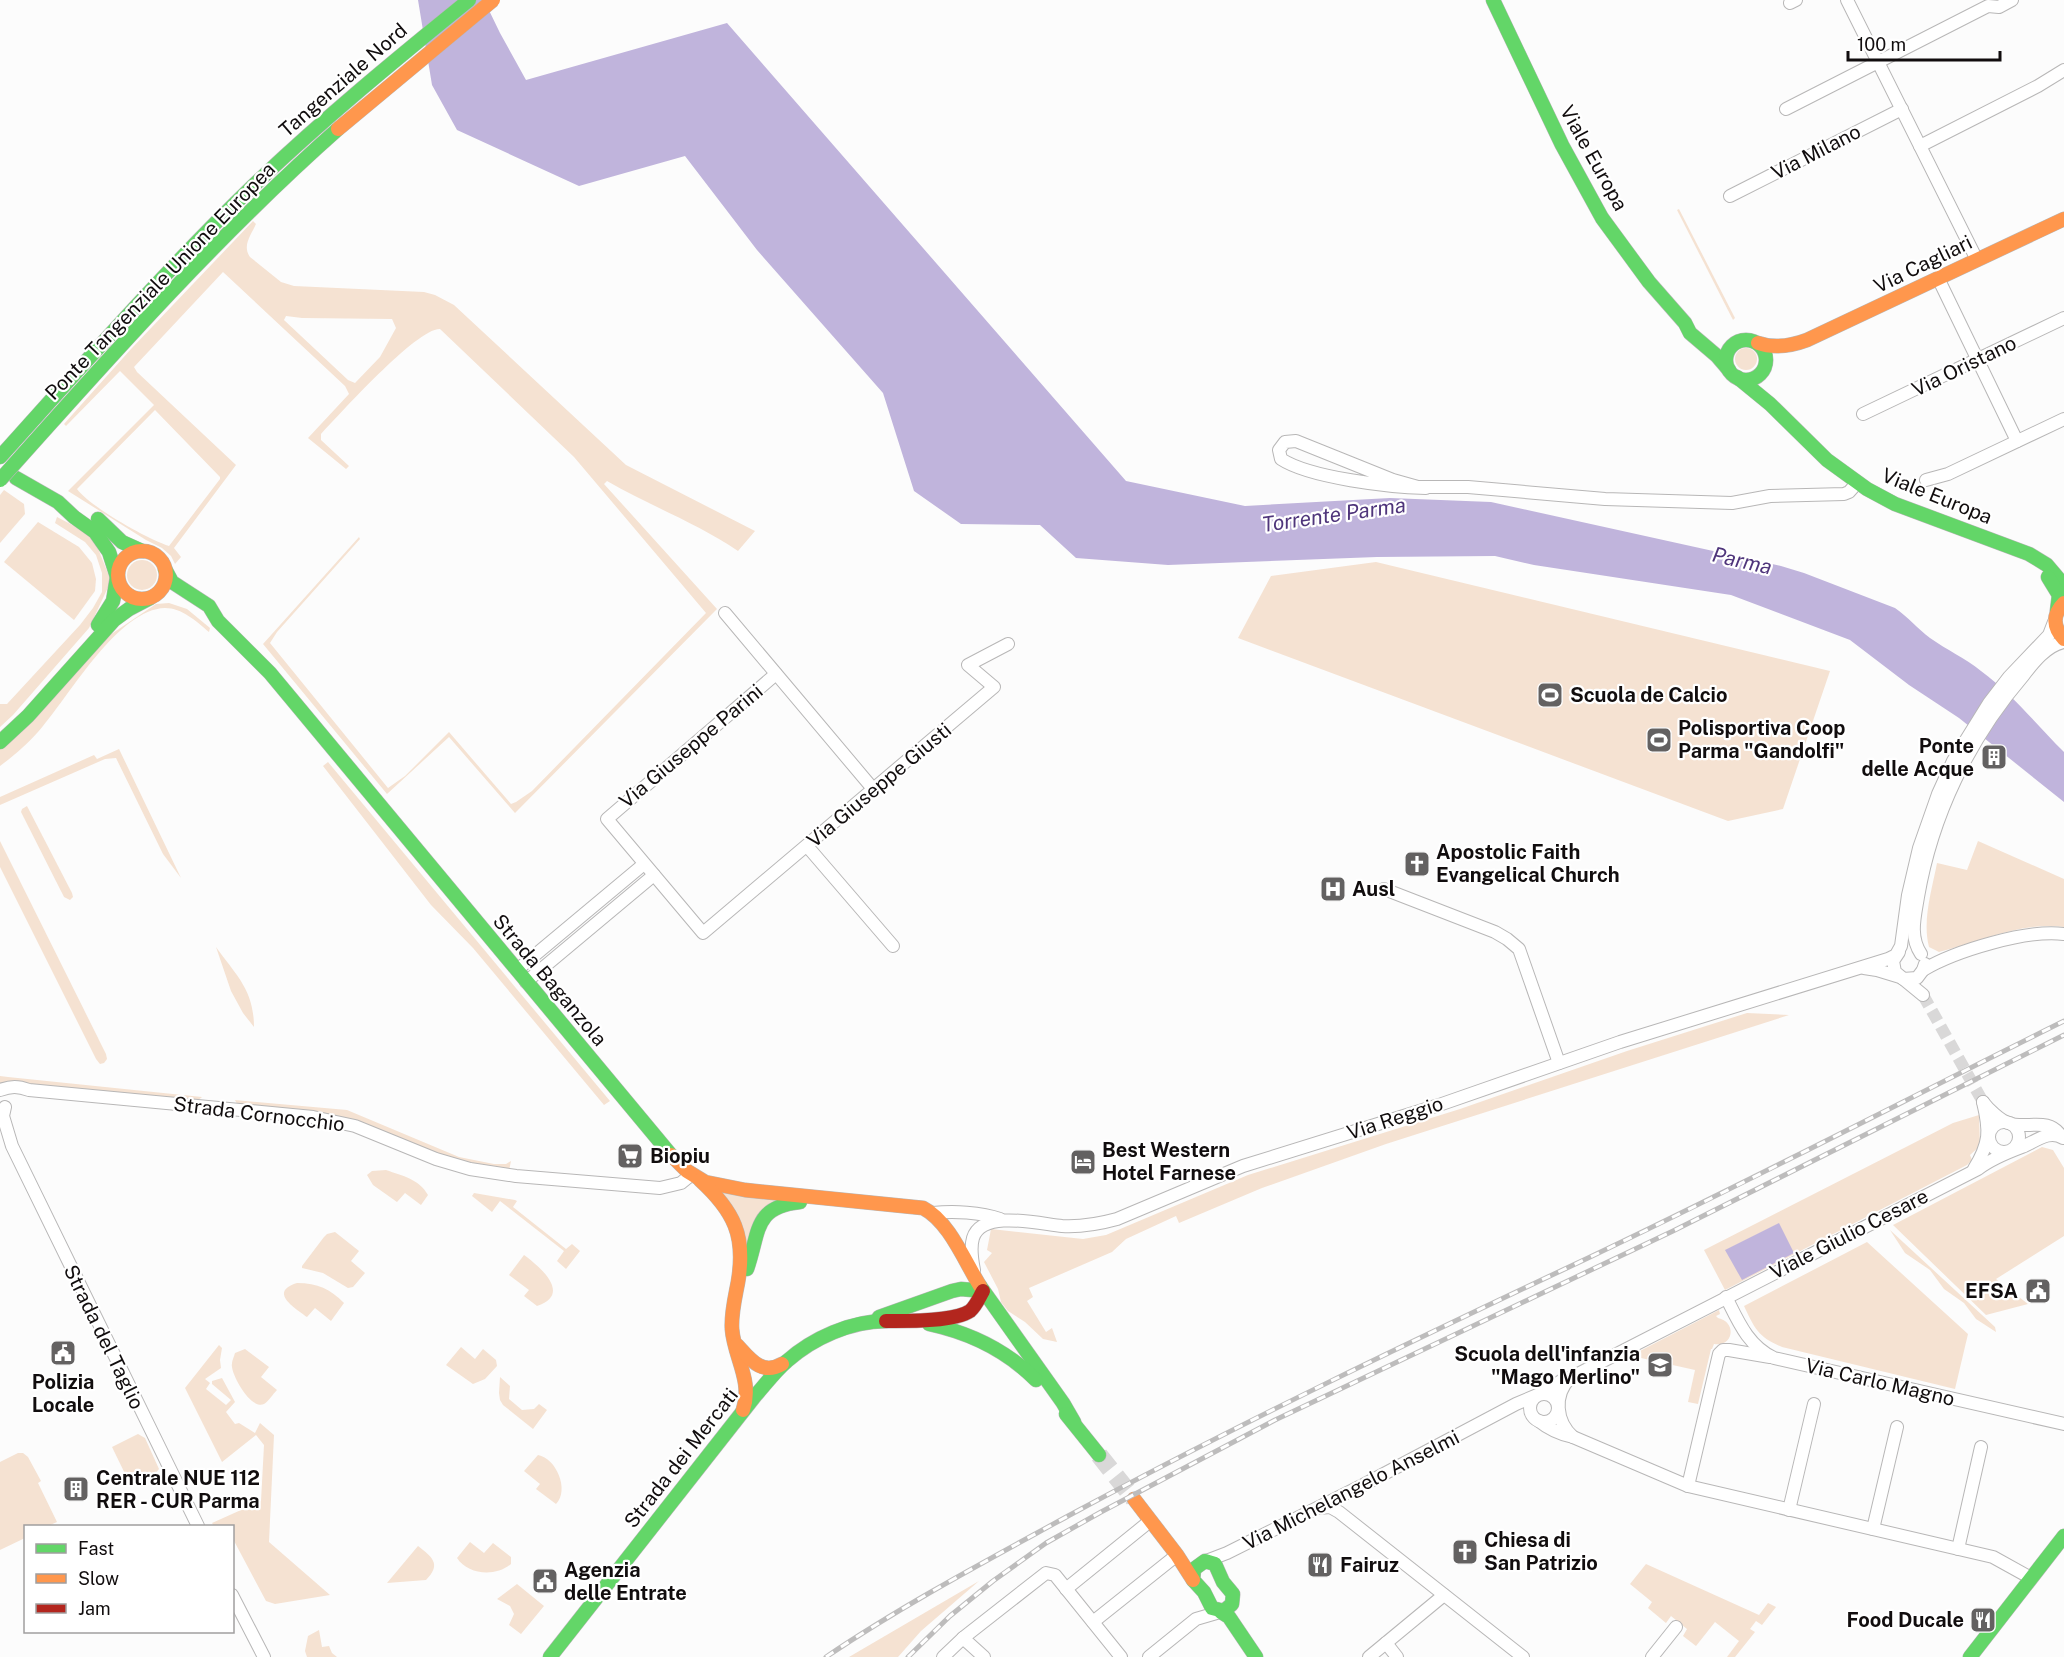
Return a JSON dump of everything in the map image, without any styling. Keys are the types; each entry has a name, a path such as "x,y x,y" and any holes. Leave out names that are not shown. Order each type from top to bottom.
{"main road":[{"name":"Tangenziale Nord","path":"0,457 146,296 251,188 362,87 468,0"},
{"name":"Ponte Tangenziale Unione Europea","path":"0,480 164,299 261,200 364,105 493,0"},
{"name":"Viale Europa","path":"1492,0 1592,202 1641,272 1684,321 1691,334 1718,356 1733,374 1770,404 1821,454 1857,483 1890,502 2029,554 2042,561 2064,585"},
{"name":"Via Cagliari","path":"1765,367 1799,343 2062,223"},
{"name":"Viale Europa","path":"1684,321 1716,339 1751,341"},
{"name":"Via Cagliari","path":"1751,341 1775,347 1799,343"},
{"path":"1765,367 1761,374 1751,379 1733,374 1726,359 1728,352 1734,343 1751,341 1766,353 1765,367 1761,382 1770,404"},
{"name":"Strada Baganzola","path":"15,478 58,502 87,513 102,522 123,542 157,556 172,582 205,602 220,622 270,673 666,1150 725,1206 737,1226 741,1256 737,1288"},
{"name":"Strada Baganzola","path":"58,502 101,539 112,557 120,585 127,594 138,599 160,596 177,598 220,622"},
{"name":"Viale Europa","path":"2011,549 2039,568 2050,579 2059,595 2058,612"},
{"path":"0,732 21,713 98,624 113,601 119,565 130,554 142,550"},
{"path":"0,742 28,716 114,620 157,594 164,585 165,569"},
{"path":"2057,641 2058,612"},
{"path":"696,1177 745,1190 923,1208 933,1213 945,1227 983,1291"},
{"path":"740,1415 746,1404 747,1394 738,1360 732,1317 737,1288 749,1263 758,1225 768,1212 786,1203 834,1199"},
{"name":"Strada dei Mercati","path":"872,1321 887,1313 952,1291 961,1289 983,1291 1063,1403 1074,1422"},
{"name":"Strada dei Mercati","path":"550,1657 740,1415 783,1364 824,1336 847,1327 872,1321 914,1321 967,1314 975,1306 983,1291"},
{"name":"Strada dei Mercati","path":"914,1321 957,1331 1001,1350 1031,1374 1074,1422 1099,1455"},
{"path":"735,1341 750,1360 760,1368 773,1369 783,1364"},
{"path":"1134,1499 1193,1580 1203,1590 1210,1607 1229,1617 1256,1657"},
{"path":"1970,1657 2064,1536"},
{"path":"1983,1657 2064,1552"},
{"path":"1177,1555 1215,1564 1233,1596 1230,1606 1221,1612"},
{"path":"1193,1580 1194,1569 1205,1561"}],"street":[{"path":"1847,0 1977,260"},
{"path":"1786,109 1988,6 1999,7 2012,0"},
{"path":"1920,146 2038,86 2064,70"},
{"name":"Via Milano","path":"1730,196 1902,109"},
{"path":"1938,278 2017,441"},
{"name":"Via Oristano","path":"1863,414 2064,318"},
{"path":"1926,480 1948,474 2064,419"},
{"path":"1426,488 1402,484 1296,441 1285,442 1279,450 1280,456 1288,463 1333,477 1426,488 1455,487 1586,498 1732,503 1770,496 1844,494 1857,483"},
{"path":"725,613 874,790"},
{"path":"1932,824 1914,923 1914,936 1922,956 1923,995 1894,969 1893,961 1902,943 1910,885 1932,824 1961,766 1993,715 2028,670 2057,641"},
{"name":"Via Giuseppe Giusti","path":"654,875 703,933 994,687 968,665 1008,644"},
{"name":"Via Giuseppe Parini","path":"644,864 607,819 776,674"},
{"path":"807,846 892,946"},
{"path":"517,970 644,864 654,875 526,982"},
{"path":"1384,889 1495,932 1519,949 1559,1063"},
{"name":"Via Reggio","path":"1860,968 1914,979 1942,959 2016,937 2053,932 2064,934"},
{"name":"Via Reggio","path":"1002,1220 1076,1226 1095,1225 1117,1219 1243,1166 1439,1105 1647,1033 1888,959 1902,950 1909,948 1922,956 1942,959"},
{"name":"Strada Cornocchio","path":"2,1101 12,1086 30,1090 285,1113 328,1119 368,1131 461,1167 516,1176 660,1188 677,1185 696,1177"},
{"name":"Strada del Taglio","path":"2,1101 3,1116 12,1146"},
{"path":"1983,1102 2009,1123 2016,1129 2019,1138 2015,1147 2010,1151 1997,1151 1990,1144 1983,1102"},
{"path":"1971,1171 1983,1154 1990,1131 1996,1124 2048,1126 2056,1130 2064,1139"},
{"name":"Strada del Taglio","path":"0,1129 12,1146 197,1525"},
{"name":"Viale Giulio Cesare","path":"1726,1297 2010,1151 2047,1136 2057,1135 2064,1139"},
{"path":"933,1213 991,1216 1002,1220"},
{"path":"975,1278 972,1250 974,1236 984,1225 1002,1220"},
{"name":"Via Carlo Magno","path":"1726,1297 1736,1318 1752,1342 1774,1358 2064,1424"},
{"name":"Via Michelangelo Anselmi","path":"1205,1561 1232,1551 1342,1496 1726,1297"},
{"path":"1688,1486 1718,1355 1732,1346 1736,1338 1738,1328 1736,1318"},
{"path":"1725,1350 1774,1358"},
{"path":"1570,1378 1561,1393 1558,1407 1557,1414 1553,1419 1546,1422 1537,1420 1531,1413 1530,1406 1538,1395 1551,1395 1556,1400 1558,1407 1562,1423 1573,1437"},
{"path":"1790,1510 1814,1404"},
{"name":"Via Michelangelo Anselmi","path":"1496,1415 1521,1412 1548,1428 1688,1486 1995,1558 2031,1578"},
{"path":"1873,1529 1897,1427"},
{"path":"1958,1549 1981,1447"},
{"path":"1339,1512 1335,1505 1342,1496"},
{"path":"1316,1509 1326,1506 1339,1512 1523,1657"},
{"path":"1066,1589 1150,1521"},
{"path":"1093,1622 1177,1555"},
{"name":"Via Michelangelo Anselmi","path":"1220,1574 1226,1561 1236,1556 1241,1557"},
{"path":"943,1657 963,1638 1046,1573 1055,1575 1121,1657"},
{"path":"1369,1657 1444,1595"},
{"path":"1194,1621 1204,1604 1205,1597"},
{"path":"234,1599 264,1657"},
{"path":"1149,1657 1194,1621 1221,1612"},
{"path":"1652,1657 1676,1627"},
{"path":"963,1638 984,1657"},
{"path":"1386,1643 1397,1657"}],"shaded area":[{"path":"1679,209 1735,318 1733,320 1677,210"},
{"path":"253,221 256,224 248,240 248,253 281,282 294,286 424,292 435,295 454,305 626,465 755,531 738,551 607,481 604,484 717,609 515,813 449,737 387,794 263,644 359,537 360,539 277,632 270,643 388,788 405,776 449,732 511,804 516,802 532,791 706,613 574,457 440,329 429,332 397,357 321,434 321,440 349,466 346,469 308,438 349,394 345,386 223,272 134,367 236,465 174,548 181,557 175,564 171,556 162,548 68,491 154,405 120,371 66,426 64,424 131,349","holes":["286,316 392,319 396,328 380,357 355,383 348,380 284,320","155,410 220,477 169,546 119,521 93,504 77,489"]},
{"path":"1746,348 1754,351 1757,359 1754,367 1746,370 1738,367 1735,359 1738,351"},
{"path":"4,490 24,504 25,514 0,543 0,495"},
{"path":"57,517 82,530 95,541 111,581 89,628 0,727 0,704 7,704 80,625 102,592 102,573 96,555 85,542 55,523"},
{"path":"38,522 79,547 92,563 96,579 95,591 74,620 4,562"},
{"path":"142,560 153,564 157,575 153,586 142,590 131,586 127,575 131,564"},
{"name":"Polisportiva Coop Parma \"Gandolfi\"","path":"1376,562 1830,671 1783,809 1728,821 1238,638 1271,576"},
{"path":"169,603 187,609 210,628 209,632 177,610 165,608 148,612 130,622 97,655 38,732 0,766 0,747 98,643 156,604"},
{"path":"119,749 181,878 163,854 116,758 105,759 0,805 0,797 94,755 97,759"},
{"path":"328,762 610,1101 604,1105 473,948 431,905 323,766"},
{"path":"27,806 72,893 73,897 70,900 64,897 21,812"},
{"path":"0,841 106,1054 107,1059 104,1063 100,1064 96,1059 0,867"},
{"path":"1978,841 2064,879 2064,927 2048,926 2017,930 1939,952 1929,947 1927,916 1937,863 1967,870"},
{"path":"216,947 247,993 251,1003 254,1027 231,991"},
{"path":"1747,1013 1789,1015 1386,1144 1262,1188 1179,1223 1176,1216 1126,1239 1112,1252 1029,1288 1033,1297 1027,1301 1046,1332 1052,1328 1057,1342 1043,1339 1025,1322 1008,1311 1001,1302 998,1289 984,1262 992,1253 987,1250 991,1229 1083,1239 1106,1235 1248,1175 1460,1109 1627,1051"},
{"path":"0,1076 202,1097 197,1101 0,1084"},
{"path":"235,1100 347,1110 459,1157 494,1164 506,1164 511,1161 509,1171 473,1166 313,1112 237,1104"},
{"path":"1979,1115 1980,1146 1970,1155 1972,1160 1967,1165 1725,1290 1704,1250 1953,1123"},
{"path":"2042,1147 2053,1150 2064,1168 2064,1236 1996,1279 2028,1304 1986,1315 1893,1225"},
{"path":"386,1170 420,1185 428,1195 421,1205 405,1193 397,1202 373,1185 367,1175 372,1171"},
{"path":"718,1189 779,1200 748,1247"},
{"path":"474,1193 517,1201 513,1207 566,1249 572,1244 580,1251 566,1269 557,1261 564,1251 500,1201 492,1212 472,1196"},
{"path":"1890,1230 1995,1327 1996,1332 1976,1319 1964,1303 1944,1289 1930,1270 1905,1253"},
{"path":"335,1232 359,1251 351,1261 365,1273 353,1287 348,1288 323,1273 302,1268 324,1237"},
{"path":"1867,1242 1968,1334 1955,1389 1782,1347 1767,1340 1755,1326 1744,1306"},
{"path":"524,1255 544,1273 553,1287 552,1295 547,1301 537,1306 524,1296 529,1290 509,1275"},
{"path":"297,1283 323,1288 344,1303 331,1321 315,1308 307,1317 291,1305 284,1295 289,1287"},
{"path":"1719,1310 1720,1314 1716,1316 1728,1324 1731,1334 1726,1342 1714,1344 1711,1349 1698,1404 1688,1402 1695,1370 1641,1358 1638,1352"},
{"path":"219,1345 222,1348 221,1368 205,1379 210,1383 206,1389 226,1405 231,1400 212,1384 212,1381 222,1378 235,1402 226,1412 235,1424 239,1423 255,1433 260,1423 274,1435 269,1542 330,1595 275,1604 266,1601 234,1541 234,1525 213,1525 212,1523 261,1501 264,1445 256,1435 222,1462 185,1388"},
{"path":"461,1347 475,1359 483,1349 496,1360 497,1366 485,1379 473,1384 446,1365"},
{"path":"245,1349 269,1367 261,1377 277,1390 264,1404 259,1405 248,1398 233,1372 232,1363 235,1353"},
{"path":"500,1377 510,1386 509,1399 522,1410 534,1409 539,1404 547,1410 533,1429 503,1405 499,1393"},
{"path":"138,1434 145,1438 159,1469 154,1475 131,1486 112,1447"},
{"path":"18,1453 23,1453 28,1457 41,1481 38,1483 57,1522 50,1525 24,1525 24,1538 0,1550 0,1462"},
{"path":"538,1455 545,1457 559,1475 562,1491 556,1504 536,1489 540,1484 524,1471"},
{"path":"470,1542 484,1553 493,1543 511,1557 511,1564 498,1571 490,1572 468,1568 457,1558"},
{"path":"418,1546 431,1557 434,1565 426,1580 387,1583"},
{"path":"1646,1564 1759,1615 1768,1603 1776,1607 1762,1625 1756,1621 1750,1629 1755,1632 1735,1657 1727,1657 1739,1641 1715,1622 1696,1646 1683,1636 1687,1629 1671,1616 1666,1623 1648,1608 1652,1602 1630,1584"},
{"path":"979,1581 921,1631 898,1657 849,1657"},
{"path":"517,1584 544,1606 521,1634 509,1625 514,1614 510,1606 497,1599"},
{"path":"319,1630 322,1647 329,1646 337,1657 307,1657 305,1651 308,1636"}],"water":[{"path":"418,0 484,0 526,80 727,23 1126,481 1245,506 1390,498 1491,502 1804,573 1895,608 1930,638 1975,666 1992,680 2064,752 2064,802 1959,718 1909,685 1850,640 1731,595 1534,565 1495,556 1377,557 1168,565 1076,558 1040,525 961,524 914,491 883,393 757,250 685,156 579,186 457,130 432,85"},
{"path":"1779,1223 1794,1253 1742,1280 1725,1250"}],"tunnel":[{"path":"1923,995 1983,1102"},
{"path":"1099,1455 1134,1499"}],"railway":[{"path":"826,1657 945,1584 1196,1449 1391,1352 1708,1200 2064,1021"},
{"path":"908,1657 950,1616 993,1581 1046,1543 1101,1512 1275,1420 1673,1231 2064,1035"}],"traffic: fast":[{"path":"0,457 155,286 252,187 331,115 469,0"},
{"path":"1493,0 1562,145 1602,218 1649,282 1685,323 1690,333 1717,356 1729,370"},
{"path":"0,480 122,344 206,256 249,212 338,129"},
{"path":"1746,340 1754,341 1760,346 1765,352 1766,360 1765,368 1760,374 1754,379 1746,380 1738,379 1732,374 1727,368 1726,360 1727,352 1732,346 1738,341 1746,340"},
{"path":"1737,377 1770,404 1827,460 1867,489 1895,504 2029,554 2047,565 2064,585"},
{"path":"16,478 58,502 95,532 109,552 117,577"},
{"path":"98,519 122,542 142,551"},
{"path":"165,569 172,582 209,606 218,621 270,673 671,1155"},
{"path":"98,625 113,601 117,577"},
{"path":"2048,577 2059,595 2057,611"},
{"path":"0,742 28,716 114,620 150,598"},
{"path":"747,1269 757,1233 766,1216 774,1209 800,1202"},
{"path":"980,1286 1074,1422"},
{"path":"879,1317 952,1291 961,1289 983,1291"},
{"path":"550,1657 778,1369 797,1353 833,1332 859,1324 886,1321"},
{"path":"929,1324 959,1332 987,1344 1013,1360 1036,1380"},
{"path":"1066,1414 1099,1455"},
{"path":"1970,1657 2064,1536"},
{"path":"1205,1561 1215,1564 1223,1582 1233,1594 1232,1604 1224,1611 1212,1608 1204,1592 1193,1580 1194,1569 1205,1561"},
{"path":"1221,1612 1229,1617 1256,1657"}],"traffic: slow":[{"path":"338,129 493,0"},
{"path":"1758,343 1783,346 1807,340 2064,219"},
{"path":"137,551 147,551 162,561 166,575 162,589 156,595 147,599 137,599 122,589 118,580 118,570 128,555 137,551"},
{"path":"2064,603 2057,612 2055,621 2064,639"},
{"path":"671,1155 687,1171 705,1182 745,1190 923,1208 941,1222 949,1232 980,1286"},
{"path":"700,1180 712,1191 729,1214 738,1238 740,1266 732,1329 746,1389 743,1410"},
{"path":"737,1345 762,1367 775,1367 782,1364"},
{"path":"1134,1499 1193,1580"}],"traffic: jam":[{"path":"886,1321 930,1320 963,1315 972,1309 983,1291"}],"place":[{"name":"Scuola de Calcio","path":"1550,695"},
{"name":"Polisportiva Coop Parma \"Gandolfi\"","path":"1659,740"},
{"name":"Ponte delle Acque","path":"1994,757"},
{"name":"Apostolic Faith Evangelical Church","path":"1417,864"},
{"name":"Ausl","path":"1333,889"},
{"name":"Biopiu","path":"630,1156"},
{"name":"Best Western Hotel Farnese","path":"1083,1162"},
{"name":"EFSA","path":"2038,1291"},
{"name":"Polizia Locale","path":"63,1353"},
{"name":"Scuola dell'infanzia \"Mago Merlino\"","path":"1660,1365"},
{"name":"Centrale NUE 112 RER - CUR Parma","path":"76,1489"},
{"name":"Chiesa di San Patrizio","path":"1465,1552"},
{"name":"Fairuz","path":"1320,1565"},
{"name":"Agenzia delle Entrate","path":"545,1581"},
{"name":"Food Ducale","path":"1983,1620"}],"water label":[{"name":"Torrente Parma","path":"1334,515"},
{"name":"Parma","path":"1742,561"}]}
